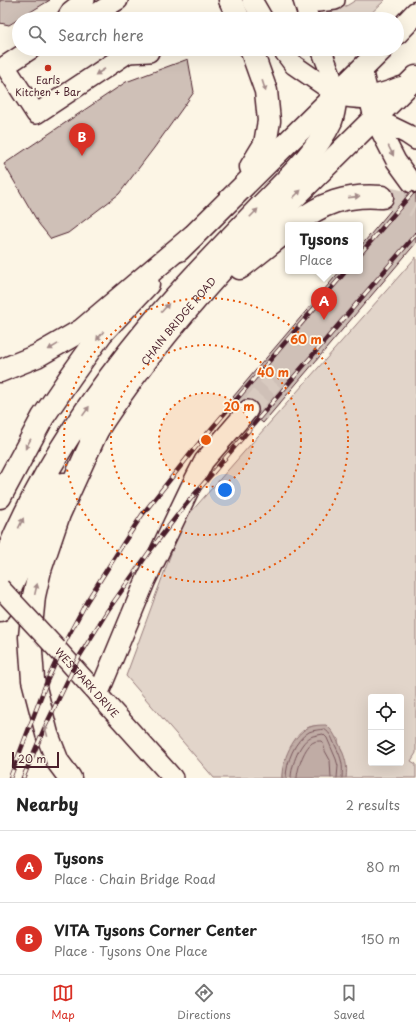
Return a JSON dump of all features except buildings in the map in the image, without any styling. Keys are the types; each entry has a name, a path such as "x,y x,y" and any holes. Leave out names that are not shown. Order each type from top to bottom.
{"main road":[{"path":"230,0 236,12"},
{"path":"404,14 416,8"},
{"path":"404,26 416,13"},
{"path":"223,206 265,144 269,121 266,91 254,56"},
{"path":"0,497 43,417 101,334 193,236 375,56"},
{"name":"CHAIN BRIDGE ROAD","path":"0,610 36,533 61,487 100,424 142,365 183,313 371,108 412,81"},
{"path":"336,94 371,108"},
{"path":"0,572 9,546 36,492 69,436 109,377 149,327 190,280 298,168 315,146 331,120 334,112 336,94"},
{"path":"295,134 314,124 345,117 371,108"},
{"path":"298,222 308,214 326,204 344,198 367,196 382,197"},
{"path":"183,313 285,232"},
{"path":"0,371 38,356 82,330 193,236"},
{"path":"70,778 58,762 47,734 33,680 30,637 34,596 40,570 59,514 100,424"}],"street":[{"path":"70,12 85,0"},
{"path":"252,0 259,12"},
{"path":"307,12 303,0 318,2 335,0"},
{"path":"20,56 5,66 41,121 121,56"},
{"path":"287,56 294,65 336,94"},
{"path":"324,56 336,94"},
{"path":"362,69 371,108 396,161 412,183"},
{"path":"371,108 416,140"},
{"path":"98,695 145,582 204,461 248,410"},
{"name":"WESTPARK DRIVE","path":"0,588 173,778"}],"shaded area":[{"path":"356,0 385,0 372,12 331,12"},
{"path":"416,257 416,753 411,761 416,764 416,778 346,778 342,750 338,739 324,729 316,726 309,727 297,738 288,754 282,778 214,778 126,676 183,521"}],"water":[{"path":"316,725 326,725 333,733 340,746 346,762 346,778 282,778 282,771 286,756 294,741 304,730 310,727"}],"tunnel":[{"path":"382,197 409,203 416,207"},
{"path":"248,410 273,381"}],"railway":[{"path":"363,250 412,193"},
{"path":"23,778 44,729 79,657 108,610 152,548 183,508 416,234"},
{"path":"10,778 47,681 65,642 87,601 142,515 195,448 343,274"}],"place":[{"name":"Earls Kitchen + Bar","path":"48,68"},
{"name":"VITA Tysons Corner Center","path":"82,156"},
{"name":"Tysons","path":"324,320"}]}
